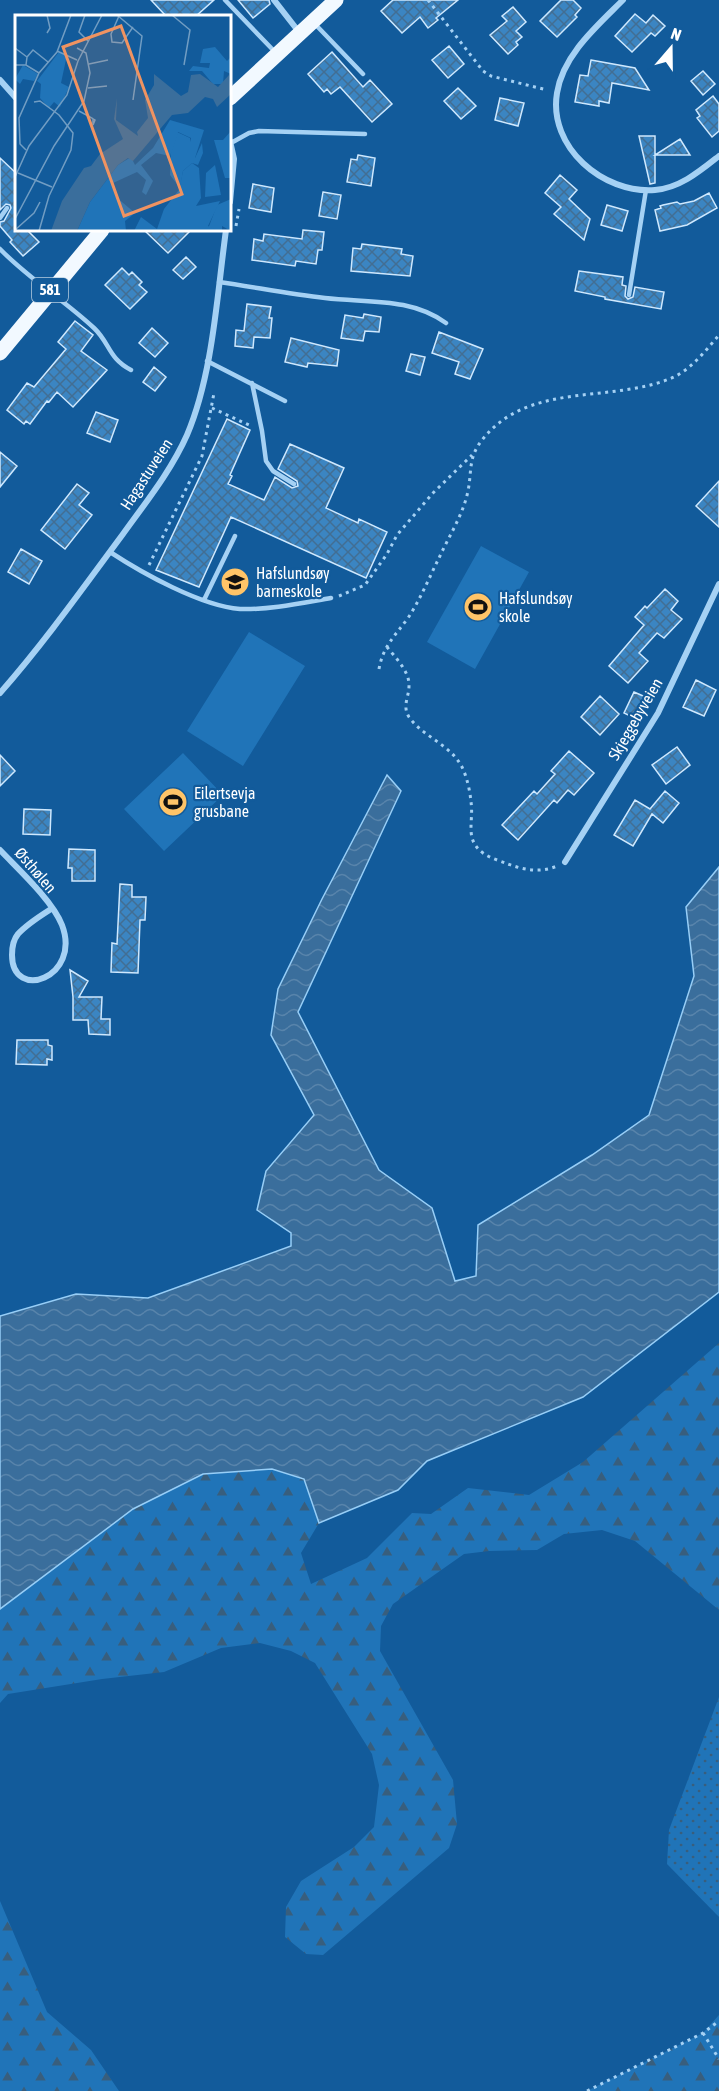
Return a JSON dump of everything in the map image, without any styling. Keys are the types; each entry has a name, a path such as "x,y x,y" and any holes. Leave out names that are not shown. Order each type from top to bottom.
{"main road":[{"path":"231,97 336,0"},
{"name":"581","path":"0,352 101,231"}],"street":[{"path":"274,0 299,33"},
{"path":"623,0 582,43 564,69 557,93 557,114 562,134 589,169 618,186 646,190 657,190 683,182 719,156"},
{"path":"0,80 15,97"},
{"path":"231,146 234,159 231,190"},
{"name":"Hagastuveien","path":"0,693 110,552 160,483 183,442 195,412 207,361 226,231"},
{"name":"Skjeggebyveien","path":"565,862 658,713 719,584"},
{"name":"Østhølen","path":"0,850 39,892 61,923 65,937 65,949 57,971 40,980 30,980 20,976 14,968 12,944 23,929 51,909"}],"lane":[{"path":"225,0 277,54"},
{"path":"312,21 363,74"},
{"path":"231,142 258,131 365,134"},
{"path":"629,295 646,190"},
{"path":"0,218 7,208"},
{"path":"0,249 97,330 115,359 131,370"},
{"path":"219,282 327,298 388,301 427,312 446,323"},
{"path":"207,361 285,401"},
{"path":"252,383 266,461 273,471 294,484"},
{"path":"204,600 235,537"},
{"path":"110,552 145,574 204,600 229,608 282,606 331,598"}],"path":[{"path":"428,0 483,71 491,76 557,93"},
{"path":"331,598 365,585 387,554 396,535 428,499 473,454 483,439 523,409 565,397 668,379 686,370 719,335"},
{"path":"145,574 202,456 218,367"},
{"path":"212,408 262,431"},
{"path":"379,669 382,654 409,617 462,512 468,491 473,454"},
{"path":"387,647 405,672 410,685 405,700 407,715 450,750 462,767 472,804 470,830 473,844 484,854 519,868 546,870 565,862"},
{"path":"587,2091 703,2032 719,2021"},
{"path":"703,2032 719,2059"}],"green space":[{"name":"Hafslundsøy skole","path":"481,546 529,572 475,669 427,642"},
{"path":"249,632 305,666 243,766 187,731"},
{"name":"Eilertsevja grusbane","path":"183,753 223,795 164,851 124,809"},
{"path":"719,1343 719,1610 635,1541 602,1530 564,1534 537,1550 464,1554 393,1604 381,1626 380,1651 453,1780 457,1824 449,1848 323,1955 306,1954 285,1937 286,1907 301,1881 354,1847 374,1827 379,1785 372,1754 315,1663 291,1651 260,1643 221,1648 164,1672 8,1694 0,1703 0,1609 133,1509 203,1474 272,1469 304,1479 319,1523 301,1553 311,1584 367,1558 412,1513 431,1514 468,1488 529,1495 583,1462"},
{"path":"719,1697 719,1917 667,1864 669,1830"},
{"path":"0,1901 47,2012 91,2050 119,2091 0,2091"},
{"path":"719,2015 719,2091 587,2091 703,2033"}],"water":[{"path":"387,775 401,791 298,1012 379,1170 432,1208 455,1281 476,1276 478,1225 592,1155 649,1115 694,976 686,907 719,867 719,1292 583,1397 427,1461 398,1490 319,1523 304,1479 272,1469 203,1474 133,1509 0,1609 0,1316 76,1294 148,1298 291,1246 291,1233 257,1210 266,1171 314,1115 271,1035 278,989"}],"building":[{"path":"151,0 214,0 197,15 165,15"},
{"path":"238,0 269,0 270,4 253,18"},
{"path":"393,0 458,0 436,18 438,20 428,28 420,17 402,33 381,11"},
{"path":"561,0 573,0 581,8 575,15 577,17 557,37 540,21"},
{"path":"513,7 526,22 516,31 522,37 516,42 518,45 508,54 490,35 507,21 502,16"},
{"path":"635,14 646,23 653,15 665,26 655,36 651,33 632,52 615,36"},
{"path":"449,46 464,64 448,78 432,60"},
{"path":"332,52 363,87 370,80 392,104 372,122 340,87 331,94 327,89 324,92 308,74"},
{"path":"591,60 635,68 649,90 612,83 609,103 599,101 599,106 575,102 580,75 588,76"},
{"path":"703,71 715,84 703,95 691,81"},
{"path":"458,88 476,106 461,119 444,101"},
{"path":"713,96 719,104 719,131 712,137 697,118 700,116 696,110"},
{"path":"500,98 524,103 518,126 495,120"},
{"path":"639,136 655,136 655,183 650,184"},
{"path":"680,139 690,155 655,155"},
{"path":"358,155 375,158 371,186 347,182 351,159 357,160"},
{"path":"0,158 15,172 15,231 28,231 39,242 23,256 0,226 0,222 4,221 11,208 10,205 6,204 0,210"},
{"path":"560,175 577,190 569,199 590,219 584,240 554,214 561,207 545,193"},
{"path":"253,184 274,188 271,212 249,208"},
{"path":"323,192 341,195 337,219 319,216"},
{"path":"709,193 717,208 687,225 660,231 655,210 661,208 660,206 694,201"},
{"path":"607,205 628,211 622,231 601,225"},
{"path":"303,230 324,232 322,250 318,250 316,264 296,261 295,266 252,260 254,239 263,241 264,234 302,239"},
{"path":"145,231 190,231 168,253"},
{"path":"362,244 402,249 401,254 413,256 410,276 351,271 353,248 361,249"},
{"path":"186,257 196,267 183,279 173,270"},
{"path":"122,268 129,275 132,272 142,282 139,285 147,292 130,309 105,285"},
{"path":"579,271 623,277 622,285 626,286 625,296 628,299 633,297 635,287 664,292 661,309 575,291"},
{"path":"247,304 271,307 270,338 254,337 253,348 235,346 236,330 244,331"},
{"path":"364,314 381,317 379,332 365,331 363,341 341,338 345,315 363,318"},
{"path":"75,321 93,335 81,351 107,370 73,407 57,392 49,402 47,401 30,424 26,421 24,424 7,410 27,383 34,387 66,349 58,342"},
{"path":"152,328 168,343 155,357 139,343"},
{"path":"439,332 483,349 470,379 455,374 459,362 432,353"},
{"path":"291,338 339,350 337,366 308,363 307,367 285,362"},
{"path":"411,354 425,357 420,375 406,371"},
{"path":"154,367 166,377 155,391 143,382"},
{"path":"96,412 118,420 110,442 87,433"},
{"path":"227,419 250,430 228,484 264,500 275,477 292,488 298,486 297,481 278,469 290,444 344,468 326,508 358,523 359,519 387,532 366,578 231,517 199,587 156,570"},
{"path":"0,452 17,466 0,487"},
{"path":"719,481 719,527 696,506"},
{"path":"77,484 89,493 79,505 92,515 65,549 41,530"},
{"path":"21,549 42,561 29,584 8,572"},
{"path":"665,589 678,601 671,610 682,619 664,638 657,633 639,653 648,661 628,683 609,666 644,625 635,617"},
{"path":"696,680 716,690 704,716 683,707"},
{"path":"634,692 650,699 640,721 624,713"},
{"path":"600,696 619,714 600,735 581,717"},
{"path":"677,747 690,765 666,784 652,765"},
{"path":"569,751 594,773 574,795 568,790 557,803 554,800 518,840 502,825 534,791 537,794 555,774 551,771"},
{"path":"0,755 15,771 0,786"},
{"path":"665,791 679,803 663,823 652,814 633,846 614,835 635,800 650,809"},
{"path":"24,809 51,810 50,835 23,834"},
{"path":"69,849 95,850 95,881 72,881 72,868 68,868"},
{"path":"120,884 132,885 132,897 146,897 145,920 140,920 138,973 111,972 112,943 117,944"},
{"path":"70,970 88,981 79,997 102,997 101,1019 110,1019 110,1035 89,1034 88,1020 73,1020"},
{"path":"17,1040 48,1040 48,1045 52,1046 52,1060 47,1059 47,1065 16,1064"}],"place":[{"name":"Hafslundsøy barneskole","path":"235,582"},
{"name":"Hafslundsøy skole","path":"478,607"},
{"name":"Eilertsevja grusbane","path":"173,802"}]}
